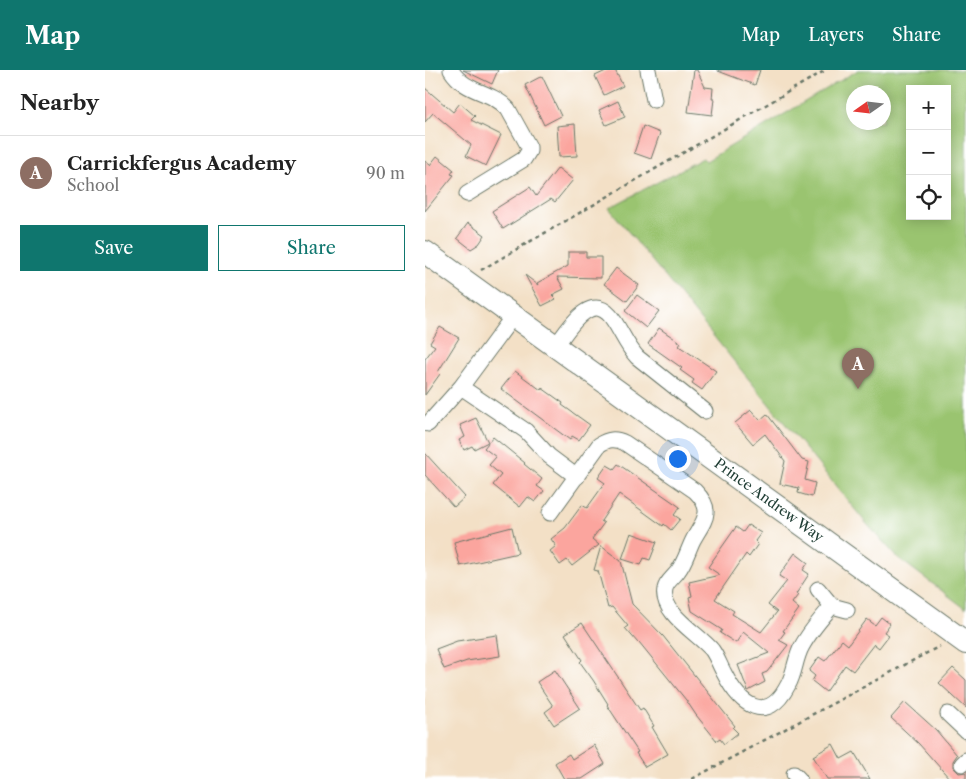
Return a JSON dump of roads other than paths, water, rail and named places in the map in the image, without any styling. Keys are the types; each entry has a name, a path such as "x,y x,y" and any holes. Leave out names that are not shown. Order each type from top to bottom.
{"street":[{"path":"451,70 462,84 497,99 503,104 508,109 529,147 527,155 520,162 467,194"},
{"path":"648,70 652,82 654,100"},
{"name":"Prince Andrew Way","path":"425,252 962,640"},
{"path":"556,346 582,313 595,308 605,311 637,357 705,411"},
{"path":"428,424 461,386 514,315"},
{"path":"461,386 526,430 549,456 577,477"},
{"path":"550,513 599,445 607,440 615,439 625,443 695,491 702,498 706,510 706,519 678,571 667,584 664,591 665,598 668,606 684,625 714,652 732,687 749,705 755,708 762,708 772,704 781,697 791,679 802,645 832,606"},
{"path":"818,589 832,606 847,610"},
{"path":"948,714 966,731"}],"place":[{"name":"Carrickfergus Academy","path":"858,389"}]}
